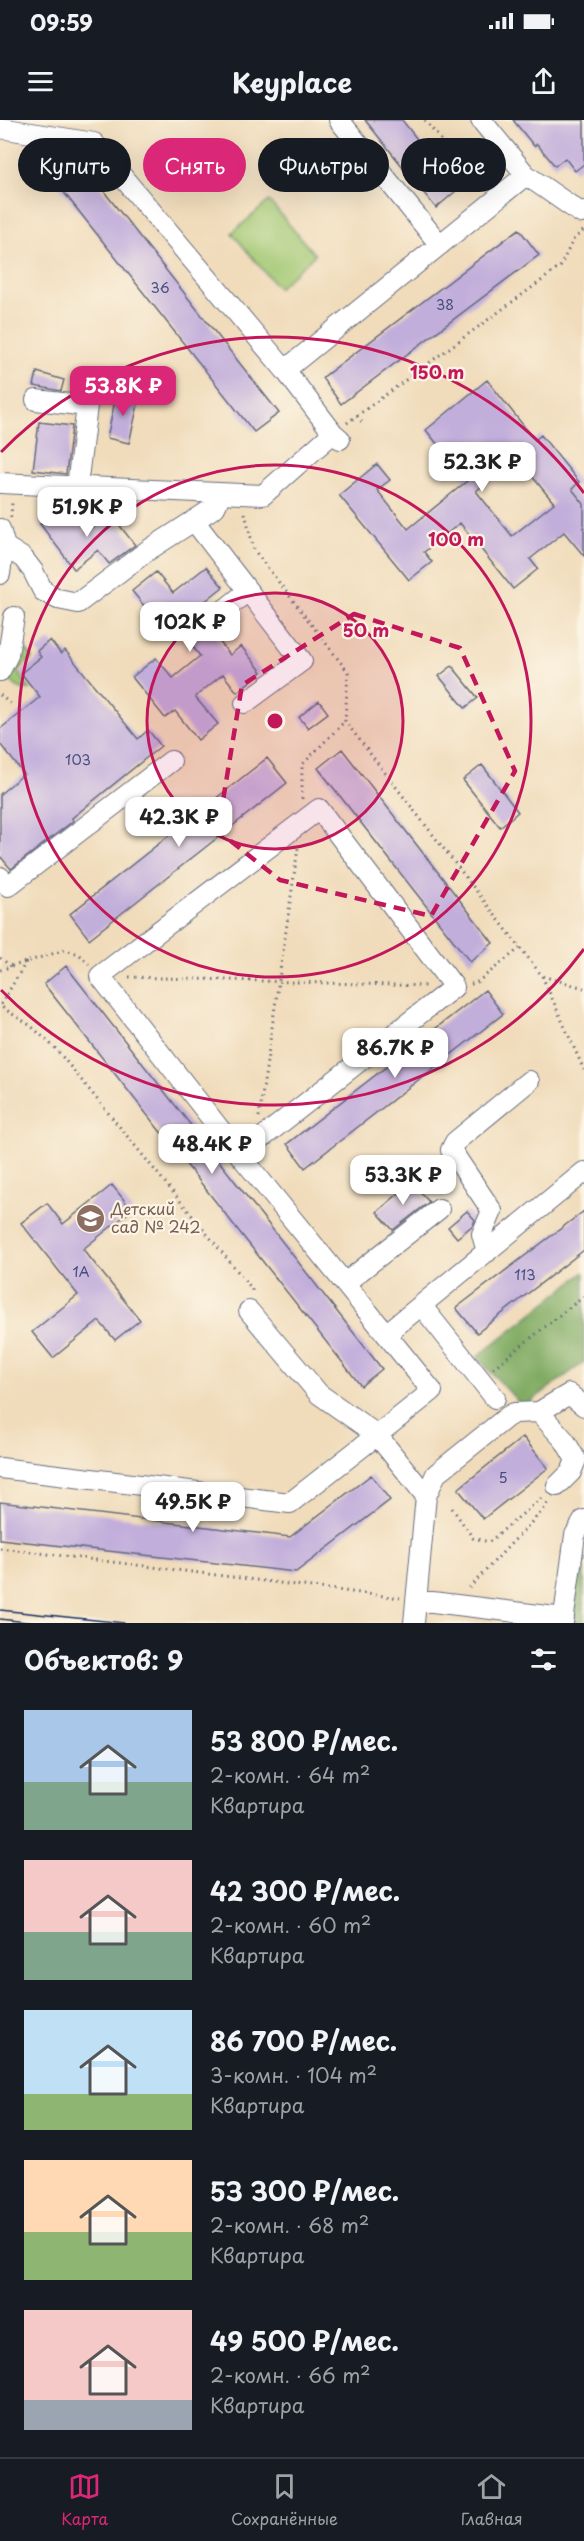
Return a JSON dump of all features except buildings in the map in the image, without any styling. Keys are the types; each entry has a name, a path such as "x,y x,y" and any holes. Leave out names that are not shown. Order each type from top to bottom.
{"lane":[{"path":"339,120 440,245"},
{"path":"481,120 526,175 582,213 584,211"},
{"path":"0,128 94,143 285,370 337,436 263,495 7,483"},
{"path":"285,370 526,175"},
{"path":"36,400 87,406 77,486"},
{"path":"2,535 33,571 43,591 58,599 78,603 147,551 215,507 217,502 210,493"},
{"path":"195,522 302,661 245,703"},
{"path":"0,574 2,535"},
{"path":"219,614 248,591"},
{"path":"0,671 8,655 14,617"},
{"path":"0,877 8,886 171,761"},
{"path":"0,1468 290,1503 432,1391 345,1283 248,1149 100,976 319,809 454,987 248,1149"},
{"path":"487,1252 482,1234 492,1211 481,1198 452,1150 455,1142 529,1081"},
{"path":"386,1334 584,1172"},
{"path":"345,1283 439,1209"},
{"path":"421,1305 495,1398"},
{"path":"249,1311 319,1394 377,1434 426,1496"},
{"path":"414,1623 426,1496 436,1474 514,1413 539,1412 569,1394 584,1406"},
{"path":"539,1412 565,1441 576,1460 572,1472 556,1486"},
{"path":"416,1600 564,1621 575,1535 584,1520"}],"path":[{"path":"425,120 491,204"},
{"path":"337,436 357,416 560,267 573,240 584,230"},
{"path":"357,416 362,422"},
{"path":"2,535 11,517 7,483"},
{"path":"241,494 254,550 348,672 345,721 302,765 301,823 279,982 248,1149"},
{"path":"0,695 13,706"},
{"path":"345,721 542,976 584,1070"},
{"path":"0,970 65,950 79,954 100,976 454,987 476,983 520,948"},
{"path":"0,958 11,966"},
{"path":"26,962 0,1006 32,1026 64,1058 252,1289 249,1311"},
{"path":"542,976 584,988"},
{"path":"479,1378 584,1296"},
{"path":"452,1508 473,1538 489,1542 556,1486"},
{"path":"453,1604 544,1509 556,1486"},
{"path":"0,1548 416,1600"}],"highlighted area":[{"path":"354,614 460,648 515,771 431,916 280,880 218,831 242,685"}],"green space":[{"path":"269,201 315,255 278,288 232,233"},
{"path":"25,649 33,658 17,671 30,689 16,686 7,673 17,655"},
{"path":"584,1272 584,1362 523,1407 477,1357"},
{"path":"584,1555 584,1623 569,1623 578,1563"}],"tram line":[{"path":"0,1610 124,1623"},
{"path":"0,1619 35,1623"}],"place":[{"name":"Детский сад № 242","path":"90,1218"}]}
